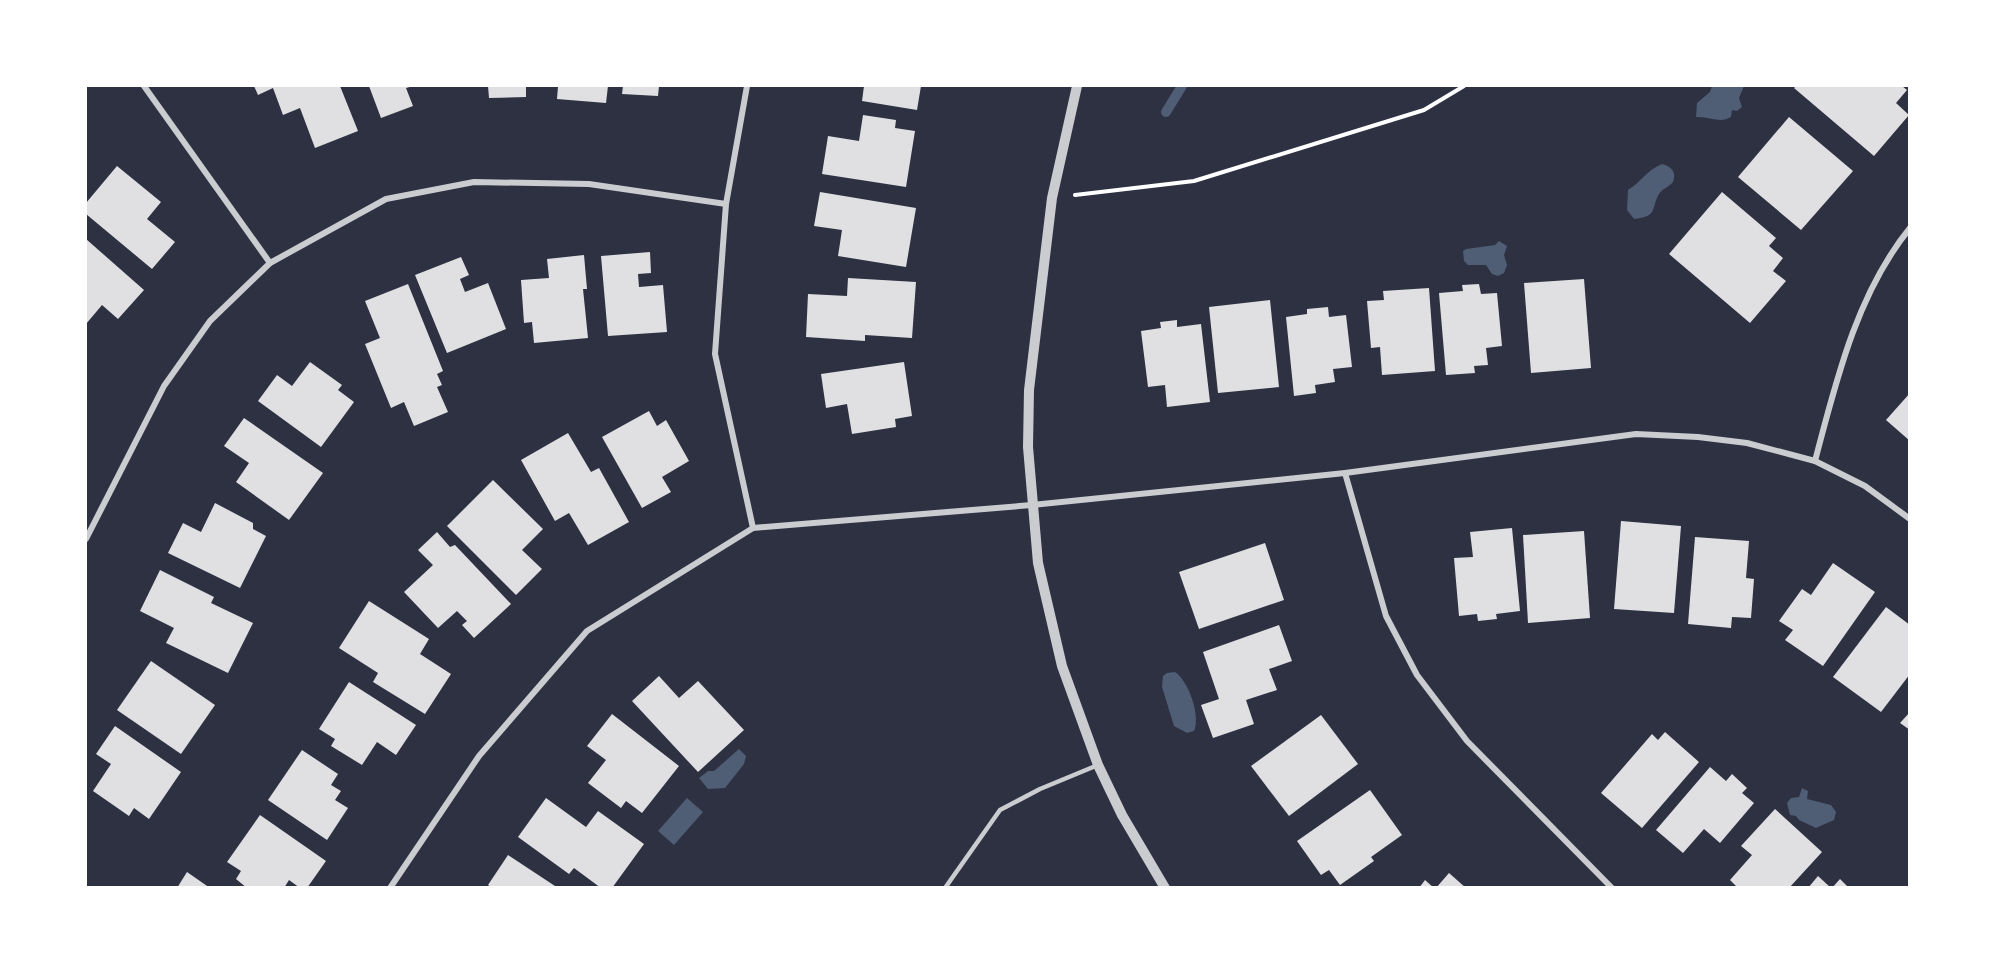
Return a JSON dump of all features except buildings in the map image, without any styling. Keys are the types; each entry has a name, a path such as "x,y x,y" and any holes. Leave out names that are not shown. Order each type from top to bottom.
{"street":[{"path":"144,86 270,263"},
{"path":"747,86 726,204 714,354 753,528"},
{"path":"1077,86 1052,198 1029,390 1028,447 1038,563 1062,666 1098,765 1122,814 1165,888"},
{"path":"86,539 164,386 210,321 270,263 386,199 474,182 589,184 726,204"},
{"path":"1815,461 1846,353 1863,308 1887,261 1910,228"},
{"path":"390,888 479,756 588,631 753,528 1032,505 1345,473 1636,434 1698,437 1747,443 1815,461 1865,486 1910,519"},
{"path":"1345,473 1386,616 1417,675 1467,741 1612,888"}],"lane":[{"path":"945,888 1000,810 1040,789 1098,765"}],"path":[{"path":"1052,198 1194,181 1424,110 1464,86"}],"water":[{"path":"1712,86 1744,86 1739,98 1742,107 1737,111 1732,110 1731,117 1727,119 1696,117 1697,103 1710,92"},
{"path":"1662,164 1672,170 1673,182 1659,194 1650,214 1634,219 1627,210 1628,190 1652,169"},
{"path":"1499,241 1507,246 1504,255 1507,265 1504,273 1498,276 1492,274 1486,265 1468,265 1464,261 1463,251 1466,249 1495,245"},
{"path":"1175,672 1189,690 1196,717 1194,731 1187,733 1174,726 1162,687 1163,676"},
{"path":"739,749 746,756 744,764 725,788 708,789 699,778 708,771 714,771"},
{"path":"1802,788 1808,791 1807,799 1831,805 1836,812 1834,820 1816,828 1790,815 1787,803 1791,798 1799,797"},
{"path":"687,798 703,812 674,845 658,831"}],"waterway":[{"path":"1166,112 1182,86"}]}
